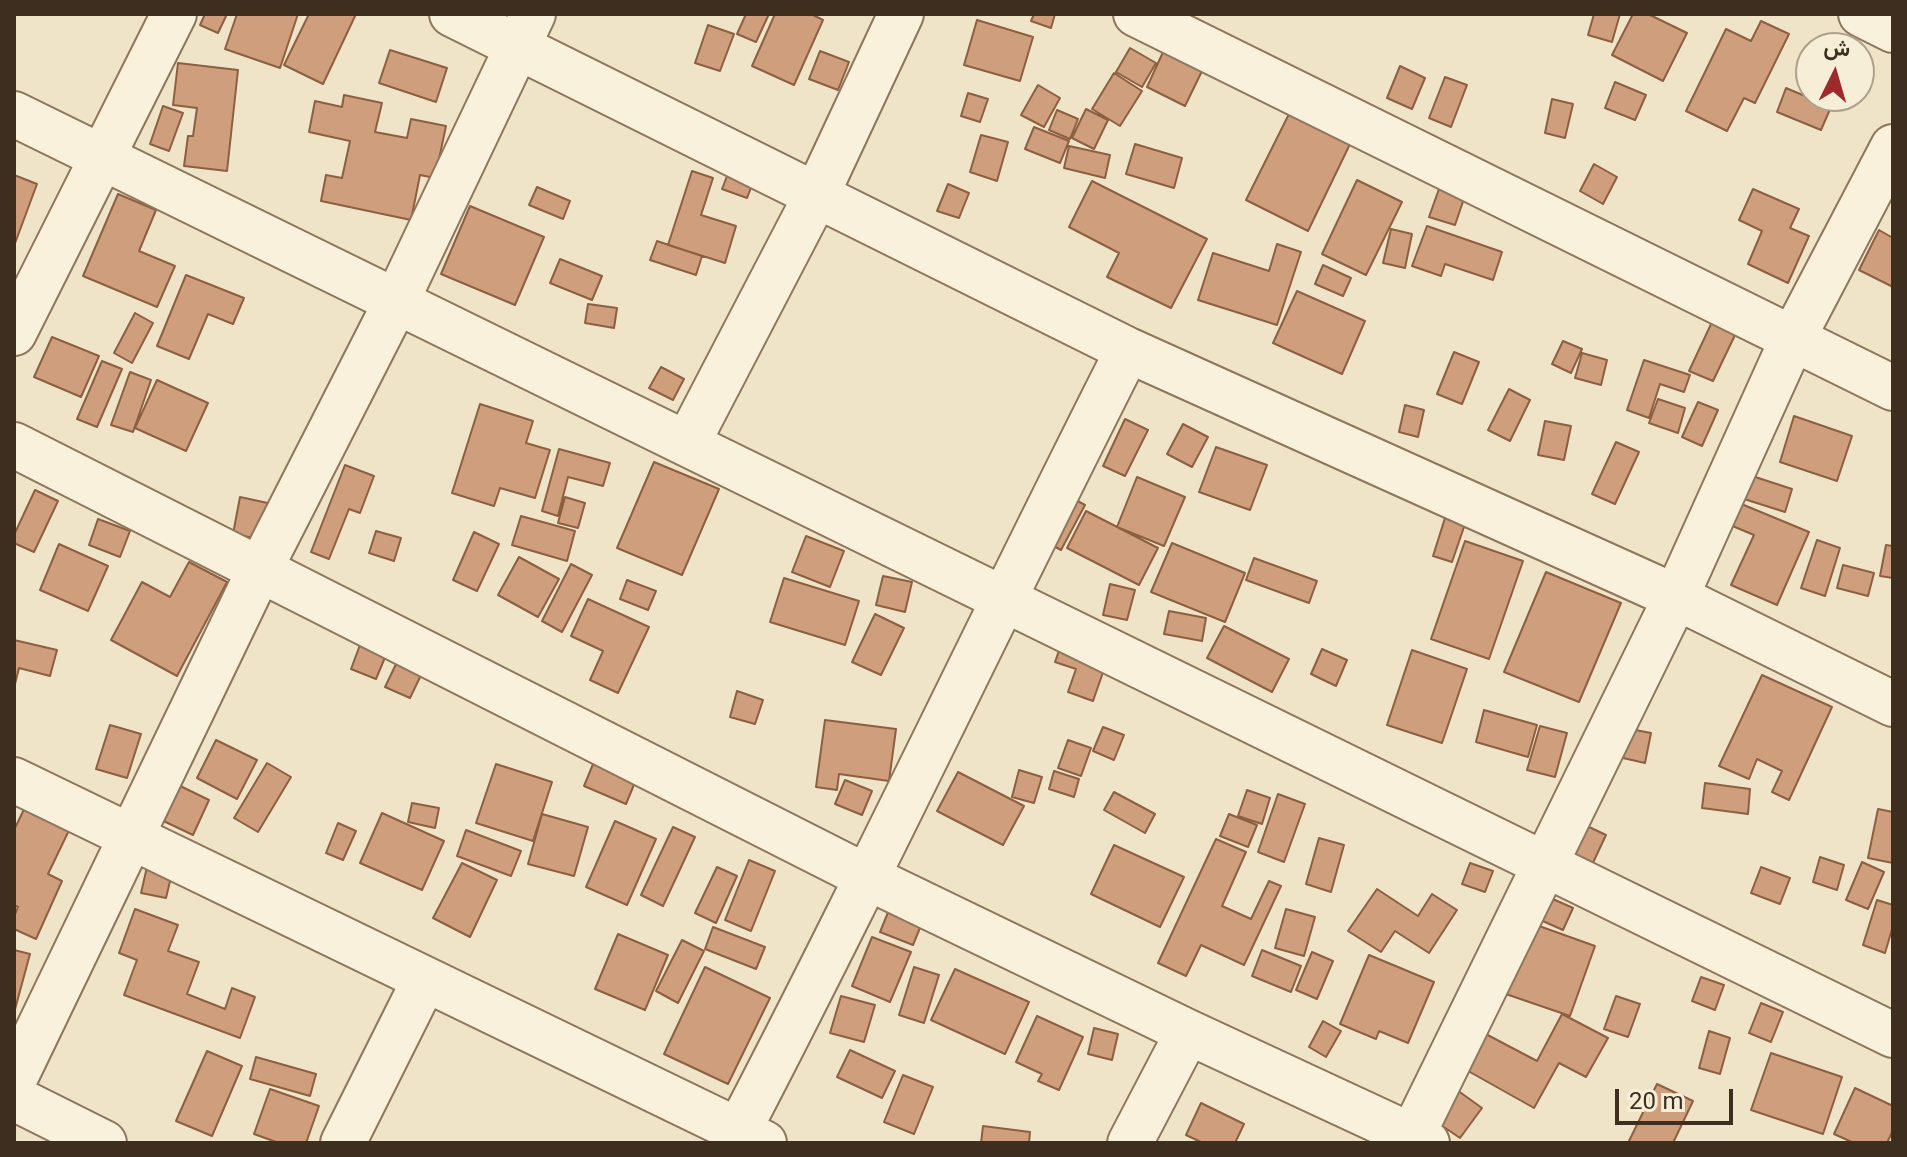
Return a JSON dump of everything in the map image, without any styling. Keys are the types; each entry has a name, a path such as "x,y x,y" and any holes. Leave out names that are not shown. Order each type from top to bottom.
{"street":[{"path":"14,333 174,14"},
{"path":"452,14 525,30 816,196 1128,350 1676,597 1893,704"},
{"path":"687,444 816,196 901,14"},
{"path":"1136,14 1893,388"},
{"path":"1861,14 1893,30"},
{"path":"14,1080 259,571 396,302 525,30"},
{"path":"14,114 1001,601 1893,1035"},
{"path":"14,445 869,878 1188,1032 1420,1139 1545,865 1676,597 1792,340 1893,147"},
{"path":"14,780 425,979 745,1139 1001,601 1128,350"},
{"path":"343,1143 425,979"},
{"path":"1130,1143 1188,1032"},
{"path":"14,1098 104,1143"}],"building":[{"path":"205,14 227,14 218,33 200,25"},
{"path":"237,14 298,14 280,68 225,49"},
{"path":"309,14 356,14 323,84 284,65"},
{"path":"746,14 769,14 756,42 737,34"},
{"path":"775,14 811,14 823,20 794,85 752,66"},
{"path":"1034,14 1055,14 1051,28 1031,21"},
{"path":"1594,14 1620,14 1612,42 1588,35"},
{"path":"1633,14 1648,14 1687,33 1663,81 1612,55"},
{"path":"977,20 1033,37 1020,81 964,65"},
{"path":"1761,21 1789,34 1755,103 1744,98 1727,131 1686,111 1726,29 1751,41"},
{"path":"708,25 734,34 720,71 695,63"},
{"path":"1130,48 1156,63 1142,87 1116,72"},
{"path":"390,50 447,68 436,102 379,83"},
{"path":"1164,50 1203,69 1185,106 1147,87"},
{"path":"820,51 849,62 838,90 809,79"},
{"path":"178,63 238,70 227,171 184,166 188,136 193,136 197,108 173,105"},
{"path":"1400,66 1425,78 1412,109 1387,98"},
{"path":"1114,73 1142,91 1120,126 1092,109"},
{"path":"1445,77 1467,85 1451,127 1429,118"},
{"path":"1615,82 1646,95 1635,120 1605,108"},
{"path":"1038,85 1060,98 1044,127 1021,115"},
{"path":"1786,88 1795,92 1795,112 1829,112 1821,130 1777,112"},
{"path":"968,93 988,99 980,122 961,116"},
{"path":"344,95 382,103 375,132 407,138 411,119 446,126 435,178 420,175 411,220 321,201 326,175 342,178 350,141 309,132 315,101 342,107"},
{"path":"1552,99 1573,104 1565,138 1545,133"},
{"path":"163,106 183,113 169,151 150,144"},
{"path":"1086,109 1108,120 1094,149 1072,138"},
{"path":"1057,110 1078,119 1070,139 1049,130"},
{"path":"1290,112 1351,142 1308,231 1246,200"},
{"path":"1034,127 1069,141 1060,163 1025,149"},
{"path":"981,135 1008,142 997,181 970,172"},
{"path":"1135,144 1182,158 1174,188 1126,174"},
{"path":"1069,146 1110,155 1105,178 1064,168"},
{"path":"1594,164 1617,177 1603,204 1580,191"},
{"path":"692,171 713,178 701,215 736,226 725,263 668,245"},
{"path":"729,171 754,180 747,198 722,189"},
{"path":"14,175 37,184 14,246"},
{"path":"1444,175 1469,184 1455,225 1429,217"},
{"path":"1357,180 1402,202 1366,275 1322,254"},
{"path":"1092,181 1207,239 1171,308 1107,277 1119,253 1069,227"},
{"path":"948,184 969,193 959,218 937,211"},
{"path":"537,187 570,201 563,219 529,205"},
{"path":"1753,189 1799,209 1790,228 1809,236 1788,283 1748,264 1762,231 1739,220"},
{"path":"118,194 156,210 139,251 175,266 157,307 83,276"},
{"path":"470,206 544,237 515,305 441,274"},
{"path":"1427,226 1502,252 1493,280 1445,264 1441,276 1412,266"},
{"path":"1391,229 1412,234 1405,268 1383,263"},
{"path":"1879,230 1893,238 1893,287 1859,270"},
{"path":"657,241 702,256 696,275 650,260"},
{"path":"1277,244 1301,252 1277,325 1198,300 1213,253 1269,271"},
{"path":"560,259 602,276 592,300 550,283"},
{"path":"1323,265 1351,278 1343,296 1315,284"},
{"path":"186,275 244,298 233,324 208,314 189,359 157,346"},
{"path":"1297,291 1365,321 1342,374 1273,343"},
{"path":"588,304 617,308 614,328 585,323"},
{"path":"135,313 153,323 132,363 114,353"},
{"path":"1712,322 1736,333 1713,381 1689,371"},
{"path":"52,337 99,356 81,397 34,377"},
{"path":"1563,341 1582,349 1571,373 1552,364"},
{"path":"1454,352 1479,362 1462,404 1437,394"},
{"path":"1582,353 1607,360 1601,385 1575,378"},
{"path":"1644,360 1690,375 1684,392 1660,384 1649,418 1627,410"},
{"path":"102,361 122,369 97,427 77,419"},
{"path":"661,367 684,379 673,400 649,388"},
{"path":"130,372 151,380 133,432 111,425"},
{"path":"157,380 208,403 186,451 135,428"},
{"path":"1509,389 1530,400 1510,441 1488,430"},
{"path":"1658,399 1685,408 1678,433 1649,423"},
{"path":"1698,402 1718,410 1702,446 1682,437"},
{"path":"480,404 533,421 526,443 550,450 535,498 500,488 494,506 452,493"},
{"path":"1405,405 1424,410 1418,437 1399,432"},
{"path":"1794,416 1852,436 1837,481 1780,462"},
{"path":"1125,419 1148,430 1125,476 1103,466"},
{"path":"1545,421 1571,426 1564,460 1538,455"},
{"path":"1183,424 1208,437 1192,467 1167,454"},
{"path":"1616,442 1639,452 1615,504 1592,494"},
{"path":"1216,447 1267,465 1250,510 1199,492"},
{"path":"559,449 610,463 603,486 568,477 558,516 542,511"},
{"path":"654,462 719,489 682,575 617,548"},
{"path":"345,465 374,476 360,513 349,509 329,559 311,552"},
{"path":"1749,475 1792,489 1785,512 1741,498"},
{"path":"1137,477 1185,497 1164,546 1117,527"},
{"path":"35,490 58,501 34,552 14,543 14,535"},
{"path":"1059,491 1085,505 1061,550 1035,536"},
{"path":"240,497 277,505 270,541 233,534"},
{"path":"565,497 585,503 578,528 558,523"},
{"path":"1739,503 1809,532 1777,605 1731,585 1754,535 1730,525"},
{"path":"1086,511 1158,548 1139,585 1067,548"},
{"path":"521,516 575,531 567,561 512,545"},
{"path":"1445,518 1465,524 1452,562 1433,556"},
{"path":"98,519 130,531 120,557 89,545"},
{"path":"376,531 401,538 394,561 369,553"},
{"path":"474,532 499,544 477,591 453,580"},
{"path":"806,536 844,551 830,587 792,572"},
{"path":"1817,540 1840,548 1825,596 1801,588"},
{"path":"1465,541 1523,561 1489,659 1431,639"},
{"path":"1172,543 1245,573 1225,622 1151,592"},
{"path":"59,544 108,566 88,611 40,590"},
{"path":"1886,545 1893,546 1893,578 1880,576"},
{"path":"519,557 559,579 538,617 498,595"},
{"path":"1254,558 1317,581 1309,603 1246,580"},
{"path":"189,562 227,582 177,676 111,640 142,582 170,597"},
{"path":"571,564 592,575 562,632 542,621"},
{"path":"1843,565 1874,573 1868,596 1837,588"},
{"path":"1546,572 1621,603 1579,702 1504,672"},
{"path":"883,576 912,582 905,612 876,605"},
{"path":"784,578 859,601 845,645 770,622"},
{"path":"627,580 656,591 648,610 620,599"},
{"path":"1110,584 1135,590 1127,620 1103,615"},
{"path":"588,599 649,627 618,693 590,680 603,651 571,636"},
{"path":"1169,611 1206,618 1202,641 1164,634"},
{"path":"875,614 904,628 881,675 852,662"},
{"path":"1224,626 1289,659 1272,692 1207,658"},
{"path":"14,640 57,650 50,676 19,668 14,688"},
{"path":"1062,642 1108,658 1093,701 1068,692 1076,669 1055,662"},
{"path":"360,645 386,655 376,679 351,669"},
{"path":"1322,649 1347,660 1336,686 1311,674"},
{"path":"1412,650 1467,669 1442,743 1387,725"},
{"path":"398,660 423,671 410,698 385,687"},
{"path":"1762,675 1832,707 1789,800 1772,792 1782,771 1757,759 1749,779 1719,766"},
{"path":"737,691 763,700 755,724 730,717"},
{"path":"1484,710 1537,725 1528,757 1476,742"},
{"path":"825,720 896,729 889,781 839,774 837,790 816,787"},
{"path":"110,725 141,734 127,778 96,769"},
{"path":"1540,726 1567,733 1555,777 1527,770"},
{"path":"1103,727 1124,735 1114,760 1093,751"},
{"path":"1630,729 1651,733 1645,763 1623,758"},
{"path":"216,740 257,760 237,799 197,778"},
{"path":"1068,740 1091,748 1081,776 1058,768"},
{"path":"596,757 638,775 626,804 584,786"},
{"path":"267,763 291,777 258,832 234,818"},
{"path":"496,764 552,782 533,841 476,823"},
{"path":"1019,770 1042,777 1034,803 1012,797"},
{"path":"1054,771 1079,779 1074,797 1049,789"},
{"path":"958,772 1024,806 1003,845 937,811"},
{"path":"845,780 872,791 862,815 835,804"},
{"path":"172,782 209,800 193,835 155,817"},
{"path":"1705,783 1750,789 1748,814 1702,808"},
{"path":"1247,790 1270,798 1262,824 1238,816"},
{"path":"1114,792 1155,814 1145,833 1104,810"},
{"path":"1278,794 1305,804 1284,862 1258,852"},
{"path":"28,801 73,822 48,874 62,881 36,939 14,929 18,907 14,905 14,830"},
{"path":"412,803 439,808 435,828 408,822"},
{"path":"1878,809 1893,812 1893,863 1868,858"},
{"path":"382,813 444,841 422,890 360,863"},
{"path":"542,814 588,827 574,876 528,864"},
{"path":"1229,814 1257,825 1248,847 1220,836"},
{"path":"1572,819 1606,835 1591,867 1557,851"},
{"path":"615,821 656,839 627,905 586,887"},
{"path":"338,823 356,831 343,860 326,853"},
{"path":"673,827 695,837 663,906 641,895"},
{"path":"466,830 521,851 511,876 457,856"},
{"path":"1319,838 1344,845 1331,892 1306,884"},
{"path":"1216,839 1246,852 1222,906 1251,919 1269,881 1281,886 1244,965 1201,945 1186,976 1158,963"},
{"path":"1114,845 1184,877 1160,927 1091,894"},
{"path":"1820,857 1844,865 1837,890 1813,882"},
{"path":"749,860 775,871 751,931 725,920"},
{"path":"1862,862 1884,872 1868,909 1846,900"},
{"path":"462,863 497,880 470,937 433,918"},
{"path":"1470,863 1493,871 1485,892 1462,884"},
{"path":"147,867 172,873 166,898 141,893"},
{"path":"717,867 737,876 716,923 695,913"},
{"path":"1761,867 1790,878 1780,904 1751,893"},
{"path":"1377,889 1418,916 1432,894 1457,910 1429,953 1395,931 1381,952 1348,931"},
{"path":"1546,896 1573,908 1563,930 1536,918"},
{"path":"1877,900 1893,905 1893,926 1885,953 1863,945"},
{"path":"135,909 178,925 168,951 199,962 187,994 225,1009 232,988 255,997 240,1038 124,995 137,960 119,953"},
{"path":"1286,909 1315,917 1304,956 1275,948"},
{"path":"889,910 922,923 913,945 880,932"},
{"path":"1525,921 1595,946 1570,1016 1500,992"},
{"path":"713,927 765,947 756,969 705,949"},
{"path":"618,934 668,955 645,1010 595,989"},
{"path":"872,937 911,952 890,1002 852,986"},
{"path":"682,940 704,951 678,1003 656,991"},
{"path":"14,950 30,954 14,1013"},
{"path":"1262,950 1301,966 1291,992 1252,976"},
{"path":"1312,952 1333,961 1317,999 1296,990"},
{"path":"1369,955 1434,982 1408,1043 1379,1031 1376,1039 1340,1024"},
{"path":"705,967 770,998 728,1084 664,1054"},
{"path":"914,967 939,975 924,1023 899,1015"},
{"path":"955,969 1029,1002 1005,1054 931,1020"},
{"path":"1701,977 1724,985 1715,1010 1692,1001"},
{"path":"841,996 875,1005 864,1042 830,1033"},
{"path":"1616,996 1640,1004 1628,1037 1604,1029"},
{"path":"1761,1003 1783,1012 1771,1042 1749,1033"},
{"path":"1562,1014 1608,1038 1586,1077 1559,1063 1534,1108 1461,1067 1480,1031 1537,1061"},
{"path":"1037,1016 1083,1037 1059,1090 1038,1081 1042,1074 1016,1062"},
{"path":"1323,1021 1341,1031 1326,1057 1309,1047"},
{"path":"1094,1028 1118,1034 1112,1060 1088,1054"},
{"path":"1709,1031 1730,1038 1720,1074 1699,1068"},
{"path":"850,1050 895,1071 882,1098 837,1077"},
{"path":"207,1051 242,1066 212,1136 176,1121"},
{"path":"1771,1053 1842,1077 1823,1134 1751,1110"},
{"path":"256,1057 316,1074 310,1096 250,1079"},
{"path":"903,1075 933,1087 914,1134 884,1122"},
{"path":"1657,1084 1693,1101 1673,1143 1628,1143"},
{"path":"1855,1088 1893,1106 1893,1130 1887,1143 1854,1143 1834,1134"},
{"path":"270,1089 319,1106 306,1143 279,1143 254,1134"},
{"path":"1457,1090 1482,1108 1460,1138 1435,1121"},
{"path":"1201,1103 1244,1124 1235,1143 1203,1143 1186,1135"},
{"path":"983,1126 1030,1132 1029,1143 981,1143"}]}
